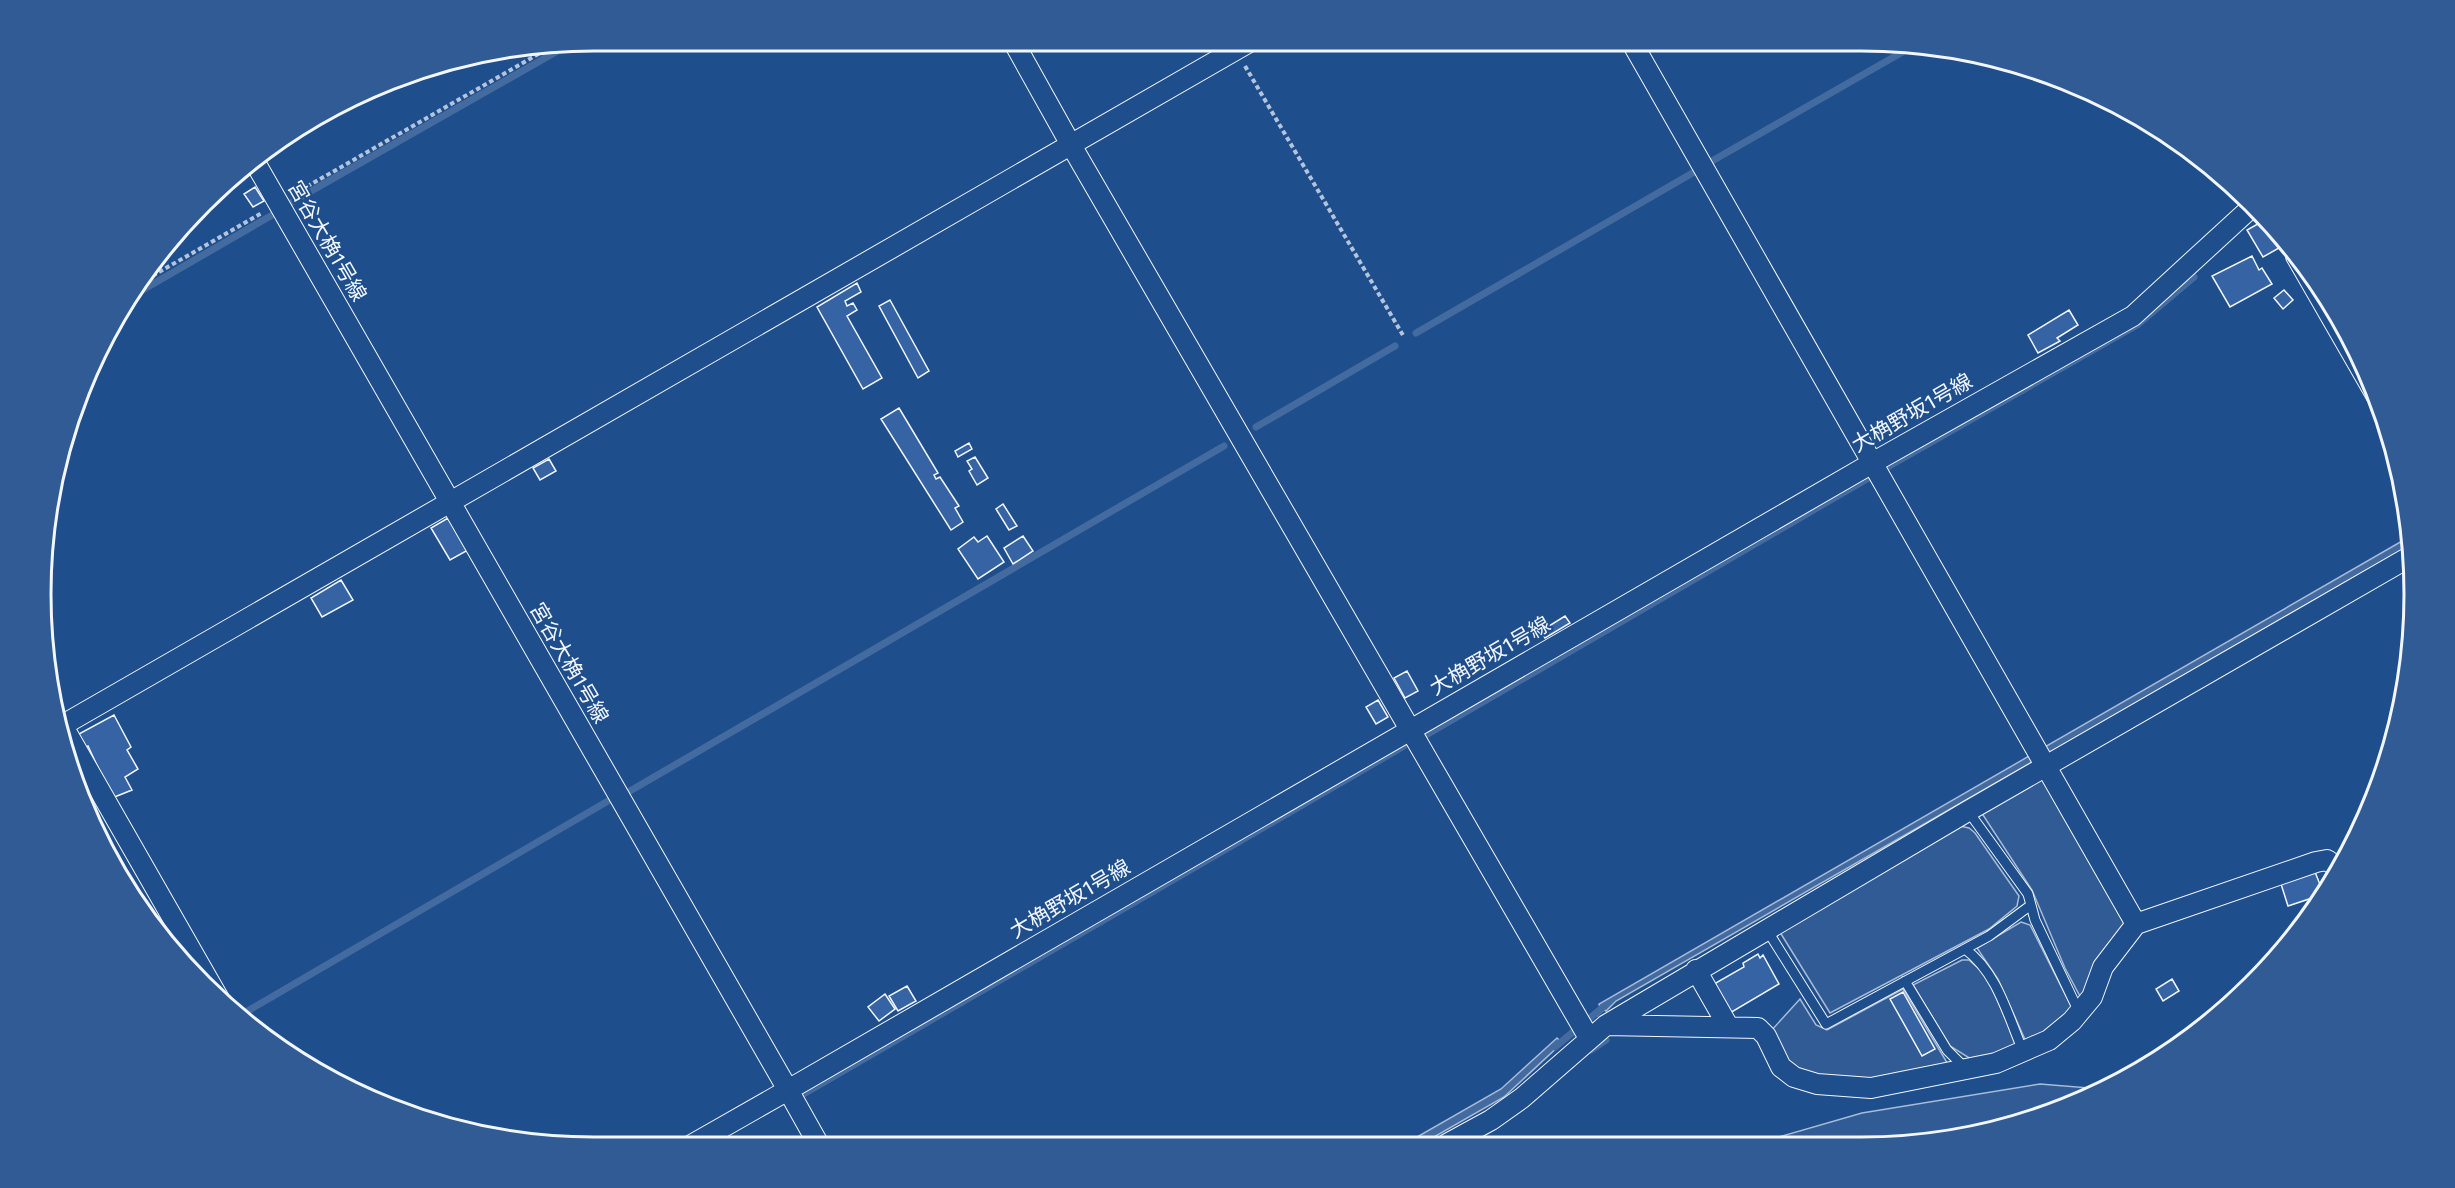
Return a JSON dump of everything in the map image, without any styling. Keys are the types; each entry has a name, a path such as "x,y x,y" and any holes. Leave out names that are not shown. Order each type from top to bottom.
{"street":[{"path":"1019,51 1071,146 1589,1038"},
{"path":"67,724 1233,51"},
{"path":"1637,51 2136,924"},
{"name":"宮谷大桷1号線","path":"258,167 449,504 788,1090"},
{"name":"大桷野坂1号線","path":"788,1090 1874,462 2133,315 2247,212"},
{"path":"1460,1137 1491,1120 1521,1098 1606,1025 1968,811 2403,561"},
{"path":"71,738 202,970"},
{"path":"1606,1025 1758,1028 1766,1035 1781,1067 1794,1077 1817,1084 1871,1088 1996,1063 2049,1040 2079,1012 2092,997 2103,967 2136,924 2316,862 2327,860 2332,864"},
{"path":"1696,970 1728,1026"},
{"path":"706,1137 788,1090 814,1137"}],"lane":[{"path":"1968,811 2028,894 2035,920 2079,1012"},
{"path":"1767,929 1826,1024 1989,936 2031,905"},
{"path":"1965,949 1977,958 1992,978 2023,1051"},
{"path":"1905,981 1947,1050 1966,1069"}],"path":[{"path":"1246,51 1404,338"},
{"path":"155,274 538,54"}],"shaded area":[{"path":"2401,542 2402,550 1616,1001 1597,1016 1594,1013 1600,1007 1599,1004"},
{"path":"2040,777 2047,777 2128,923 2082,1000 2065,968 2032,890 1983,815 1983,809"},
{"path":"1955,825 1969,828 1975,833 2019,896 2017,906 1989,929 1830,1013 1778,929"},
{"path":"2021,922 2030,925 2073,1010 2027,1044 1998,979 1977,948"},
{"path":"1962,960 1969,960 1987,976 2018,1048 1974,1061 1950,1046 1913,985"},
{"path":"1903,989 1949,1066 1875,1081 1821,1079 1786,1064 1770,1032 1800,999 1816,1025 1827,1030"},
{"path":"1557,1038 1562,1043 1504,1097 1434,1137 1417,1137 1501,1089"},
{"path":"2040,1084 2087,1088 2036,1108 1967,1127 1897,1136 1779,1137 1862,1113"}],"building":[{"path":"255,187 264,201 253,207 244,194"},
{"path":"2258,224 2279,248 2263,257 2247,230"},
{"path":"2252,256 2259,270 2262,268 2272,284 2230,307 2212,276"},
{"path":"857,283 861,292 845,301 847,306 853,303 857,310 847,316 882,378 863,389 817,307"},
{"path":"2284,290 2293,300 2283,309 2274,298"},
{"path":"890,300 929,371 918,378 879,306"},
{"path":"2069,310 2078,325 2057,338 2060,341 2038,353 2028,335"},
{"path":"899,408 938,473 934,475 936,479 940,477 959,506 955,508 963,522 951,530 881,419"},
{"path":"969,443 972,449 958,457 955,451"},
{"path":"975,457 988,478 977,485 969,471 972,469 967,461"},
{"path":"549,459 556,471 540,480 533,468"},
{"path":"1003,504 1017,526 1009,530 996,509"},
{"path":"448,518 468,550 450,560 431,528"},
{"path":"987,536 1004,562 978,579 958,549 974,537 978,542"},
{"path":"1023,536 1033,551 1013,564 1004,548"},
{"path":"341,580 353,600 322,617 311,598"},
{"path":"1565,616 1570,623 1545,638 1541,631"},
{"path":"1407,671 1418,691 1405,698 1394,678"},
{"path":"1378,700 1388,717 1376,724 1366,707"},
{"path":"114,715 131,747 127,750 138,769 125,777 132,790 112,798 88,746 84,748 77,735"},
{"path":"2315,872 2320,884 2310,899 2288,906 2281,884"},
{"path":"1758,954 1760,958 1763,955 1779,984 1730,1013 1714,984 1744,967 1743,963"},
{"path":"2172,979 2179,991 2163,1001 2156,989"},
{"path":"907,986 916,1001 898,1011 889,996"},
{"path":"1903,992 1935,1049 1922,1056 1890,999"},
{"path":"885,994 895,1009 879,1021 868,1007"}],"waterway":[{"path":"292,202 555,52"},
{"path":"1712,161 1902,53"},
{"path":"1416,333 1696,171"},
{"path":"146,288 274,214"},
{"path":"1884,469 2137,325 2194,277"},
{"path":"1256,427 1395,346"},
{"path":"630,791 1224,446"},
{"path":"1426,735 1872,476"},
{"path":"800,1096 1404,746"},
{"path":"247,1011 608,801"},
{"path":"1555,1047 1602,1008"},
{"path":"1591,1050 1606,1040"}]}
